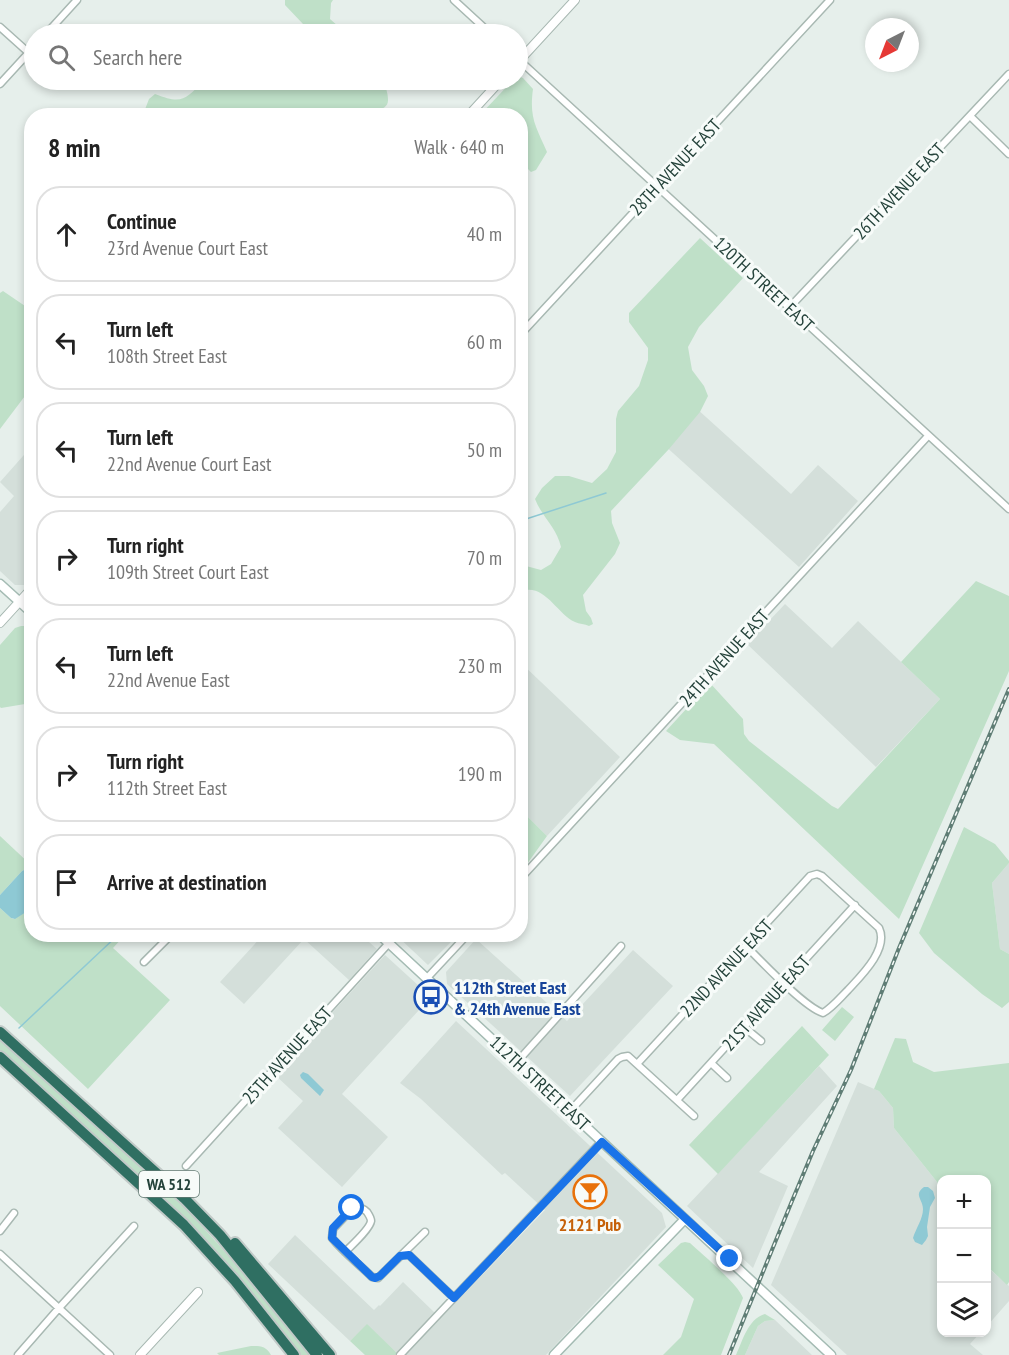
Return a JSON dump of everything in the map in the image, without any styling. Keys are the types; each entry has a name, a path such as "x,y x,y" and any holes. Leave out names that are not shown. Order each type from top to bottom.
{"highway":[{"name":"WA 512","path":"0,1032 185,1199 220,1235 317,1355"},
{"name":"WA 512","path":"0,1057 169,1210 235,1281 294,1355"},
{"path":"185,1199 213,1220 229,1237 330,1355"},
{"path":"235,1281 286,1355"}],"main road":[{"path":"0,584 24,606"},
{"name":"112TH STREET EAST","path":"389,944 831,1355"},
{"path":"554,1355 685,1219"}],"street":[{"path":"55,24 77,0"},
{"path":"454,0 480,24"},
{"path":"528,49 574,0"},
{"name":"28TH AVENUE EAST","path":"528,326 830,0"},
{"path":"0,27 24,49"},
{"path":"0,84 24,58"},
{"name":"120TH STREET EAST","path":"528,69 1009,509"},
{"name":"26TH AVENUE EAST","path":"789,308 1009,74"},
{"path":"475,108 492,90"},
{"path":"970,116 1009,154"},
{"name":"24TH AVENUE EAST","path":"528,870 928,436"},
{"path":"0,623 24,597"},
{"name":"22ND AVENUE EAST","path":"637,1064 810,876 817,874 822,876 855,905"},
{"path":"746,946 784,983 813,1008 823,1013 872,963 880,945 881,930 855,905"},
{"name":"21ST AVENUE EAST","path":"676,1100 855,905"},
{"path":"144,962 164,942"},
{"path":"427,978 461,942"},
{"name":"25TH AVENUE EAST","path":"186,1166 389,944"},
{"path":"517,1062 621,946"},
{"path":"744,1027 761,1041"},
{"path":"570,1111 618,1059 625,1056 629,1057 694,1116"},
{"path":"711,1063 727,1078"},
{"path":"400,1355 602,1142"},
{"path":"345,1252 371,1222 370,1216 358,1206 352,1208 333,1228 333,1240 345,1252 372,1277 380,1276 425,1232"},
{"path":"0,1231 14,1213"},
{"path":"18,1355 135,1226"},
{"path":"0,1254 110,1355"},
{"path":"403,1255 409,1255 454,1298"},
{"path":"140,1355 198,1292"}],"shaded area":[{"path":"696,408 791,494 818,465 858,501 799,567 663,444"},
{"path":"24,455 24,585 15,585 0,571 0,512 14,496 0,482"},
{"path":"785,604 832,648 858,621 940,699 876,767 747,644"},
{"path":"528,670 620,757 547,836 528,817"},
{"path":"1009,863 1009,954 1000,949 992,883"},
{"path":"257,942 301,942 244,1004 220,982"},
{"path":"307,942 369,942 377,949 349,980"},
{"path":"403,942 451,942 428,965"},
{"path":"473,942 479,942 567,1021 633,950 673,986 570,1096 447,984 446,972"},
{"path":"385,955 431,997 342,1094 388,1137 342,1187 278,1128 303,1101 275,1075"},
{"path":"456,1021 662,1213 666,1227 546,1355 405,1355 545,1210 505,1173 502,1175 421,1099 400,1083"},
{"path":"819,1066 837,1086 759,1172 788,1186 753,1268 687,1206"},
{"path":"858,1082 879,1091 893,1108 894,1128 937,1182 937,1337 976,1337 970,1344 983,1355 847,1355 771,1285"},
{"path":"295,1235 374,1310 403,1282 435,1313 397,1353 367,1325 350,1341 268,1264"},
{"path":"991,1270 1009,1286 1009,1301 991,1321"},
{"path":"775,1320 812,1355 745,1355 758,1326 765,1321"}],"green space":[{"path":"285,0 333,0 330,19 336,24 303,24 285,5"},
{"path":"528,84 533,89 533,115 547,152 536,170 531,172 528,169 528,108 487,108 504,90 528,90"},
{"path":"195,90 387,90 388,99 383,108 146,108 149,99 155,94 178,99"},
{"path":"700,238 743,278 699,327 688,347 692,370 704,386 708,396 700,412 611,511 612,523 620,543 615,554 583,595 586,611 593,624 589,626 568,618 544,595 528,590 528,567 541,570 551,564 561,547 535,499 542,488 555,476 569,476 592,483 607,469 616,452 618,411 639,386 648,360 648,348 629,322 629,313"},
{"path":"3,291 24,305 24,397 0,429 0,293"},
{"path":"976,581 1009,596 1009,671 899,919 714,744 680,740 666,731 710,683 743,719 744,734 749,741 838,809 940,699 901,662"},
{"path":"24,626 24,704 1,708 0,645 15,628"},
{"path":"528,817 547,836 528,863"},
{"path":"964,827 995,844 1009,861 992,883 1000,949 1009,954 1009,1002 1002,1008 934,953 919,933"},
{"path":"0,836 24,858 24,870 0,895"},
{"path":"0,908 14,919 24,913 24,942 119,942 113,948 170,1000 88,1089 0,1006"},
{"path":"842,1007 854,1017 835,1041 822,1030"},
{"path":"802,1026 829,1055 718,1174 689,1145"},
{"path":"895,1038 906,1039 913,1062 934,1072 1009,1063 1009,1282 1007,1285 991,1270 991,1175 937,1175 937,1182 894,1128 893,1108 879,1091 874,1089"},
{"path":"0,1040 187,1210 311,1355 301,1355 226,1262 176,1209 0,1050"},
{"path":"681,1243 690,1243 720,1270 735,1285 743,1298 721,1355 663,1355 681,1337 694,1299 658,1265"},
{"path":"765,1314 775,1320 765,1321 758,1326 745,1355 736,1355 750,1325"},
{"path":"367,1324 397,1353 395,1355 365,1355 350,1341"},
{"path":"251,1346 263,1347 271,1355 219,1355 217,1353"}],"water":[{"path":"24,870 24,913 15,919 0,908 0,895"},
{"path":"303,1072 324,1090 320,1096 301,1078 300,1075"},
{"path":"924,1187 933,1191 935,1198 930,1207 928,1236 922,1245 915,1242 913,1238 923,1213 919,1192"}],"waterway":[{"path":"528,518 606,493"},
{"path":"19,1028 110,942"}],"railway":[{"path":"729,1355 813,1151 851,1070 899,948 1009,689"}],"place":[{"name":"112th Street East & 24th Avenue East","path":"431,997"},
{"name":"2121 Pub","path":"590,1192"}],"route":[{"path":"352,1208 333,1228 331,1235 333,1240 372,1277 378,1278 398,1257 406,1254 454,1298 602,1142 730,1259"}]}
